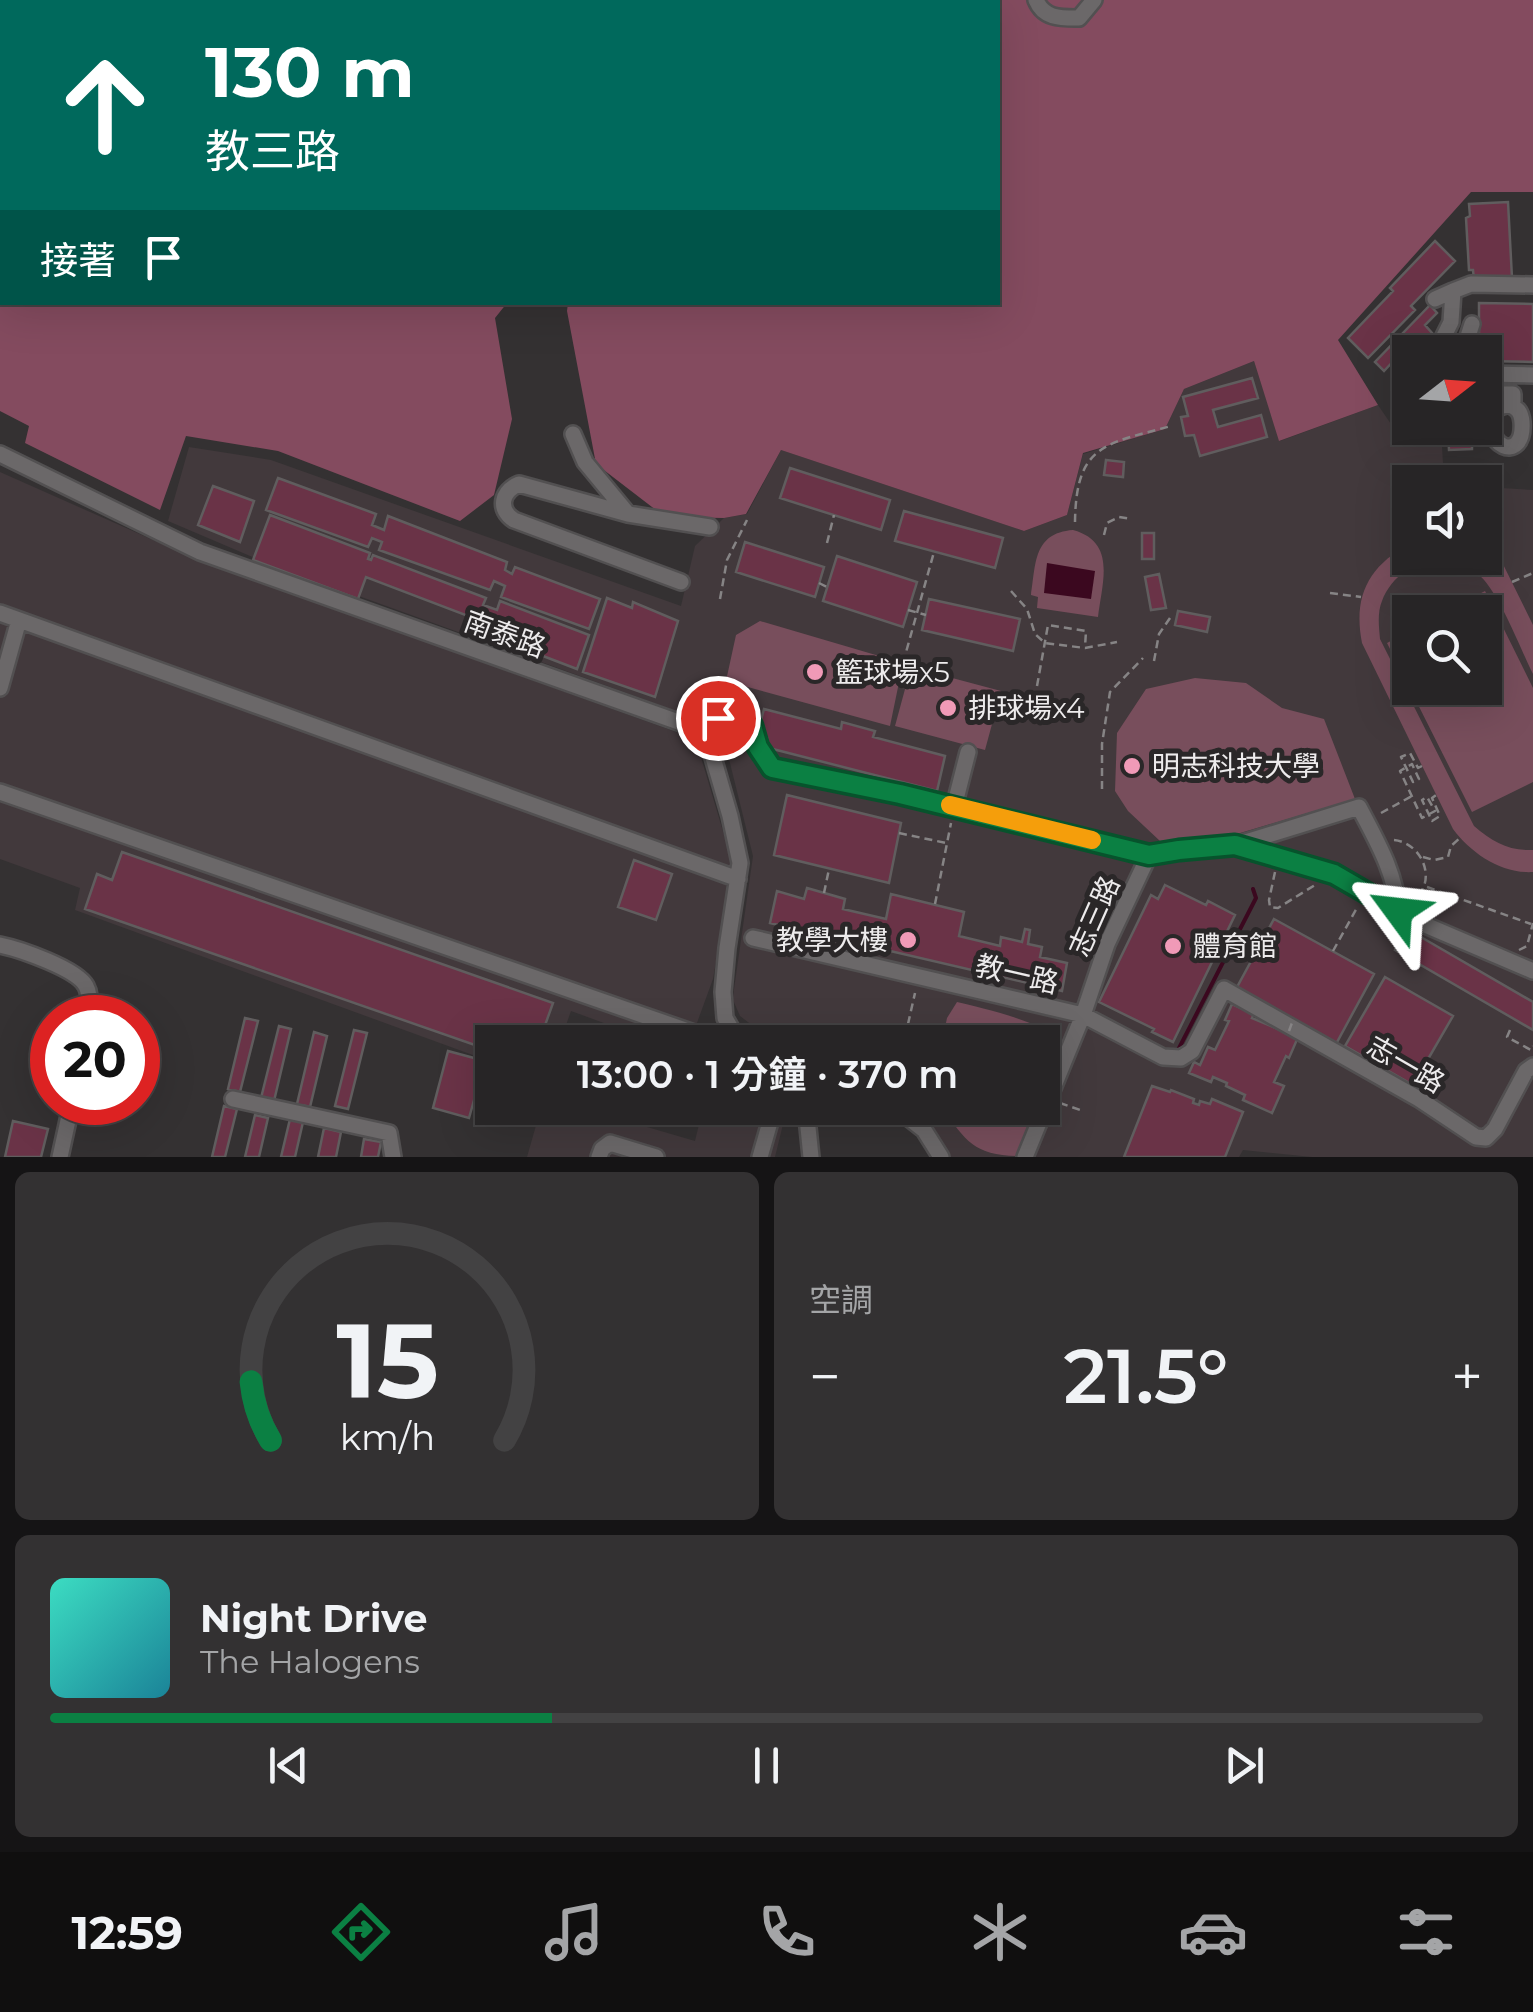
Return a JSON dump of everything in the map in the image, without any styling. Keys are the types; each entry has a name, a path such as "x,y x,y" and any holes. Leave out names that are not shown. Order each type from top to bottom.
{"street":[{"path":"1036,0 1052,18 1079,18 1094,0"},
{"path":"1435,299 1471,284 1533,285"},
{"path":"1444,335 1450,322 1453,291"},
{"path":"1468,335 1472,324"},
{"path":"1502,374 1533,375"},
{"path":"1502,394 1513,394 1513,406"},
{"path":"573,434 584,462 628,514"},
{"name":"南泰路","path":"0,454 200,552 684,724 712,754 740,863 723,992 729,1025"},
{"path":"681,582 514,520 502,507 505,495 520,484 628,514 710,527"},
{"path":"0,613 738,879"},
{"path":"0,688 19,620"},
{"path":"718,718 752,726 758,747 772,768 954,806 1149,855"},
{"path":"954,806 968,752"},
{"path":"0,792 669,1025"},
{"path":"1235,845 1360,807 1387,862 1398,908"},
{"name":"志三路","path":"1060,1072 1107,944 1149,855 1235,845 1279,857 1334,874 1398,908 1409,918 1533,971"},
{"name":"教一路","path":"753,938 1083,1014 1163,1057 1180,1058 1192,1051 1224,989"},
{"path":"0,945 80,976 89,995"},
{"name":"志一路","path":"1224,989 1419,1099 1476,1137 1486,1138 1494,1129 1526,1070 1533,1066"},
{"path":"233,1098 389,1133 393,1157"},
{"path":"60,1157 67,1125"},
{"path":"760,1157 769,1125"},
{"path":"807,1125 810,1157"},
{"path":"918,1125 941,1157"},
{"name":"志三路","path":"1025,1157 1038,1125"},
{"path":"599,1157 610,1143 656,1157"}],"path":[{"path":"1075,522 1082,470 1092,455 1114,443 1172,426"},
{"path":"827,543 834,515"},
{"path":"1104,535 1107,523 1118,517 1131,518"},
{"path":"720,599 727,560 747,520"},
{"path":"904,663 934,552"},
{"path":"1512,582 1533,574"},
{"path":"819,583 827,586"},
{"path":"1012,591 1028,610 1035,634 1045,643 1084,648 1118,642"},
{"path":"1330,593 1361,597"},
{"path":"908,610 926,615"},
{"path":"1154,661 1158,634 1170,618"},
{"path":"1037,686 1048,625 1086,631 1084,648"},
{"path":"1102,790 1102,744 1110,692 1143,658"},
{"path":"1422,766 1418,768 1410,753 1401,758 1407,770 1413,782 1419,778 1412,764 1400,771 1422,818 1435,811 1428,797 1422,800 1427,810 1432,820 1440,816 1432,798 1436,795"},
{"path":"1366,820 1412,796"},
{"path":"935,904 954,806"},
{"path":"899,834 947,843"},
{"path":"1419,856 1434,860 1448,856 1451,846 1460,838"},
{"path":"1379,846 1400,839 1419,856 1426,876 1421,895 1398,908"},
{"path":"1279,857 1268,900 1270,907 1278,908 1334,874"},
{"path":"824,893 829,869"},
{"path":"1426,886 1532,923 1527,946 1504,957"},
{"path":"1333,951 1366,892"},
{"path":"908,1024 918,977"},
{"path":"1289,1031 1293,1020"},
{"path":"1510,1030 1507,1036 1531,1050 1533,1046"},
{"path":"1514,1050 1517,1042"},
{"path":"1060,1103 1080,1110"}],"shaded area":[{"path":"1000,0 1533,0 1533,192 1471,192 1338,340 1378,405 1279,441 1254,361 1184,389 1165,429 1083,453 1067,515 1024,531 781,450 746,514 724,518 665,517 596,464 568,305 1000,305"},
{"path":"0,305 505,305 495,318 512,419 494,495 460,521 278,451 186,436 160,510 25,443 29,426 0,411"},
{"name":"明志科技大學","path":"1254,361 1280,441 1378,405 1392,426 1392,445 1442,445 1443,465 1392,465 1392,575 1502,575 1502,488 1533,490 1533,1157 1312,1157 1243,1150 1239,1157 948,1157 931,1125 1060,1125 1060,1025 752,1025 740,1016 733,1000 753,856 727,751 709,726 262,561 168,521 189,447 271,460 681,606 695,546 724,518 747,514 781,450 1024,531 1067,515 1083,454 1165,429 1184,389"},
{"path":"0,472 196,559 679,733 700,754 733,865 713,979 696,1025 609,1025 571,1011 566,1025 475,1025 475,1056 75,910 80,888 0,859"},
{"path":"1073,530 1087,536 1101,554 1104,565 1098,617 1037,608 1038,597 1031,595 1043,544 1060,532"},
{"path":"1392,556 1392,575 1401,575 1389,588 1379,615 1380,639 1392,663 1392,704 1362,643 1360,626 1362,597"},
{"path":"1502,562 1533,625 1533,674 1502,607 1502,595 1494,595 1479,575 1502,575"},
{"path":"1047,563 1095,571 1091,599 1044,593"},
{"name":"籃球場x5","path":"760,621 903,663 890,726 726,681 736,635"},
{"path":"1502,625 1533,688 1533,782 1472,812 1418,705 1502,705"},
{"name":"排球場x4","path":"911,667 1001,691 985,750 895,726"},
{"path":"1195,678 1246,683 1282,708 1324,719 1355,799 1230,836 1160,841 1128,811 1115,791 1117,733 1146,689"},
{"path":"1392,705 1413,705 1474,826 1501,844 1533,850 1533,872 1498,866 1453,829"},
{"path":"957,1002 1034,1025 946,1025"},
{"path":"536,1125 640,1125 695,1141 699,1125 783,1125 775,1157 527,1157"},
{"path":"955,1125 1031,1125 1017,1156 981,1149"}],"building":[{"path":"1508,202 1512,278 1474,280 1473,270 1469,270 1469,204"},
{"path":"1435,241 1455,261 1368,358 1348,338"},
{"path":"1479,303 1533,304 1533,362 1502,361 1502,335 1479,335"},
{"path":"1430,305 1437,313 1425,325 1430,335 1401,335"},
{"path":"1392,344 1392,363 1384,371 1375,362"},
{"path":"1252,378 1258,398 1213,410 1218,427 1261,415 1267,437 1200,456 1194,435 1185,436 1181,417 1188,416 1183,397"},
{"path":"1449,445 1472,445 1472,449 1449,450"},
{"path":"1106,460 1124,462 1123,477 1104,475"},
{"path":"790,468 890,500 881,530 780,498"},
{"path":"278,478 376,514 372,525 384,530 388,516 507,562 505,570 512,574 515,567 600,599 589,629 501,597 505,586 494,581 490,590 379,550 382,542 372,538 368,547 266,510"},
{"path":"213,486 254,501 240,542 198,525"},
{"path":"904,511 1003,538 995,568 895,541"},
{"path":"270,515 370,553 368,559 373,555 486,598 483,605 497,610 500,601 589,635 577,669 483,633 489,616 484,614 481,621 366,577 358,599 253,560"},
{"path":"1142,533 1154,533 1154,559 1142,559"},
{"path":"745,542 824,567 815,597 736,572"},
{"path":"837,556 917,582 903,627 823,601"},
{"path":"1159,574 1166,608 1151,610 1145,577"},
{"path":"607,598 632,608 633,602 678,621 655,697 583,672"},
{"path":"929,599 1020,619 1013,651 922,630"},
{"path":"1178,611 1210,617 1207,632 1175,625"},
{"path":"764,709 841,729 842,722 875,731 873,737 945,756 937,791 765,747 767,738 757,735"},
{"path":"787,795 901,823 889,883 774,855"},
{"path":"122,852 553,1003 545,1025 475,1025 475,1045 85,909 97,874 112,880"},
{"path":"634,860 672,874 656,920 618,907"},
{"name":"體育館","path":"1165,885 1235,915 1173,1042 1099,1002 1151,895 1158,899"},
{"name":"教學大樓","path":"807,888 845,899 843,909 886,919 891,894 964,912 959,936 1000,946 1001,937 1022,942 1025,929 1030,930 1028,944 1042,947 1040,957 1067,963 1062,991 770,923 777,891 804,899"},
{"path":"1274,919 1374,974 1336,1044 1236,989"},
{"path":"1407,929 1533,1002 1533,1030 1395,950"},
{"path":"1385,977 1453,1016 1413,1085 1345,1046"},
{"path":"1232,1004 1254,1014 1252,1018 1299,1035 1274,1082 1284,1086 1272,1113 1243,1100 1245,1095 1226,1086 1227,1083 1213,1077 1211,1082 1189,1073 1194,1062 1200,1065 1208,1047 1215,1050 1229,1021 1225,1020"},
{"path":"245,1018 258,1021 240,1092 228,1089"},
{"path":"279,1026 291,1029 274,1101 261,1098"},
{"path":"354,1030 367,1033 348,1109 335,1106"},
{"path":"314,1032 327,1036 310,1107 297,1104"},
{"path":"448,1051 475,1058 475,1097 469,1118 433,1108"},
{"path":"1152,1086 1194,1099 1193,1103 1199,1105 1200,1101 1210,1104 1212,1099 1243,1112 1225,1157 1124,1157"},
{"path":"224,1106 237,1109 225,1157 212,1157"},
{"path":"255,1115 268,1118 259,1157 245,1157"},
{"path":"290,1119 303,1122 295,1157 281,1157"},
{"path":"13,1121 48,1129 41,1157 5,1157"},
{"path":"324,1128 341,1132 336,1157 318,1157"},
{"path":"364,1139 381,1142 378,1157 361,1157"}],"waterway":[{"path":"1176,1054 1256,898 1253,889"}],"slow traffic":[{"path":"950,805 1092,840"}],"place":[{"name":"籃球場x5","path":"815,672"},
{"name":"排球場x4","path":"948,708"},
{"name":"明志科技大學","path":"1132,766"},
{"name":"教學大樓","path":"908,940"},
{"name":"體育館","path":"1173,946"}],"route":[{"path":"718,718 752,726 758,747 772,768 900,794 1149,855 1235,845 1334,874 1398,911"}]}
